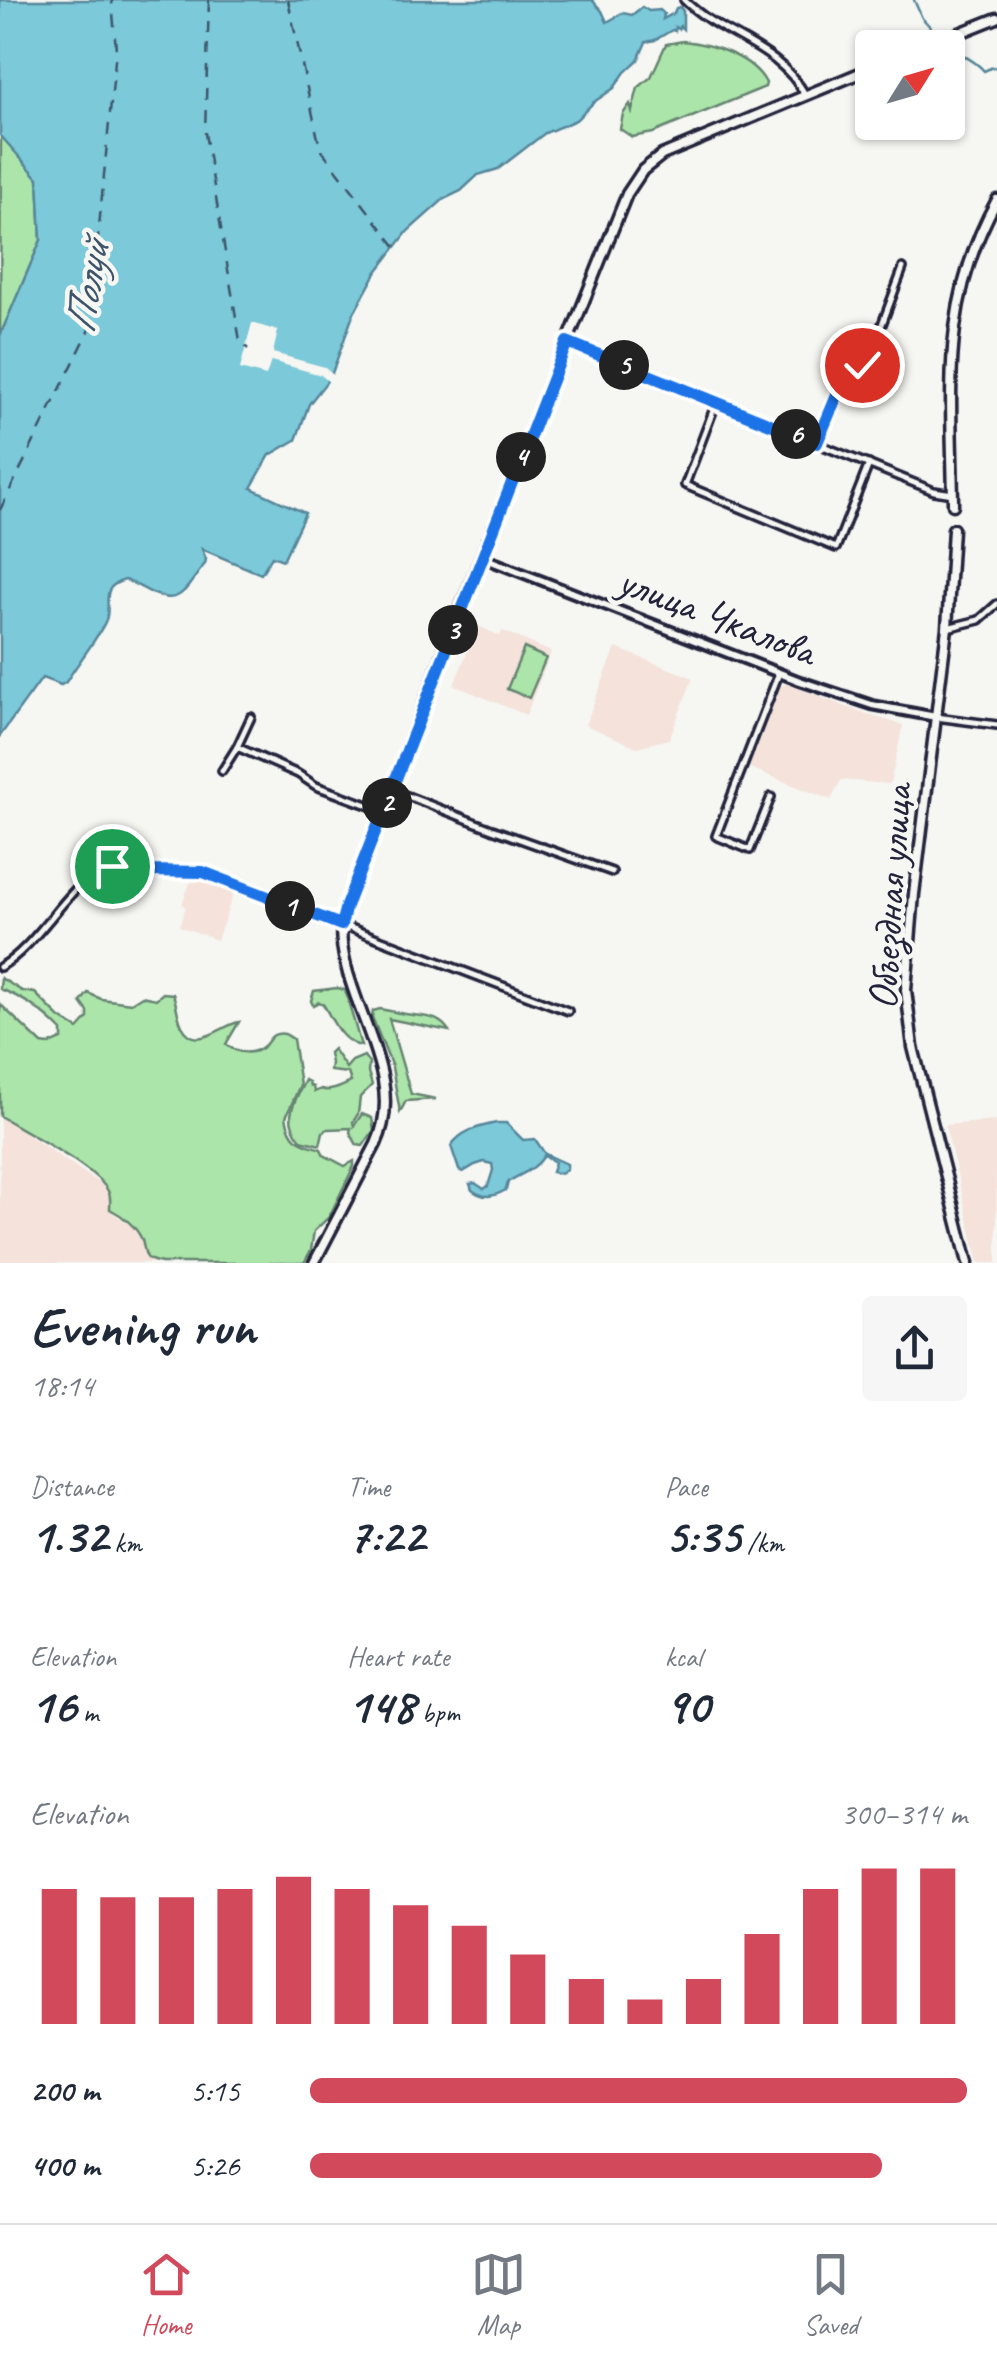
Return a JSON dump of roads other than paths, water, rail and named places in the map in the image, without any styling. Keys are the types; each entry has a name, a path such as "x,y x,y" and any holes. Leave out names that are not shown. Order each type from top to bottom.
{"main road":[{"path":"965,31 996,18"},
{"path":"314,1263 376,1144 385,1118 382,1077 349,973 341,925 346,906 624,203 643,170 668,152 855,75"},
{"path":"954,505 950,384 954,326 969,263 997,200"},
{"name":"Объездная улица","path":"954,529 947,628 911,916 907,1000 914,1047 968,1263"}],"street":[{"path":"684,0 782,64 798,80 806,96"},
{"path":"817,443 838,393 872,351 903,268"},
{"path":"567,342 934,491 953,494"},
{"path":"716,402 686,486 836,548 869,464"},
{"name":"улица Чкалова","path":"481,557 858,702 936,717"},
{"path":"947,628 979,620 997,604"},
{"path":"771,798 750,850 716,836 778,673"},
{"path":"222,771 251,717"},
{"path":"936,717 997,725"},
{"path":"237,747 316,786 384,811"},
{"path":"392,790 612,872"},
{"path":"0,967 27,947 90,876 105,868 194,871 568,1011"}],"water":[{"name":"Полуй","path":"0,0 592,0 607,22 623,13 632,15 642,7 660,10 663,19 680,7 683,29 675,27 675,31 646,42 638,60 614,88 576,120 545,133 498,169 478,175 461,191 444,199 408,231 376,273 353,315 331,376 309,404 296,440 270,455 251,488 305,513 283,560 272,556 261,574 202,549 205,564 187,588 170,598 125,580 117,583 109,592 106,620 66,682 61,685 42,678 0,736 0,336 41,240 38,178 0,135"},
{"path":"506,1123 523,1140 535,1139 545,1154 567,1164 567,1168 561,1174 552,1172 555,1162 544,1156 508,1182 506,1190 489,1196 476,1193 470,1184 484,1189 488,1186 492,1164 484,1162 463,1172 451,1146 465,1133"}],"waterway":[{"path":"914,0 933,30"},
{"path":"965,56 984,71 997,68"}]}
